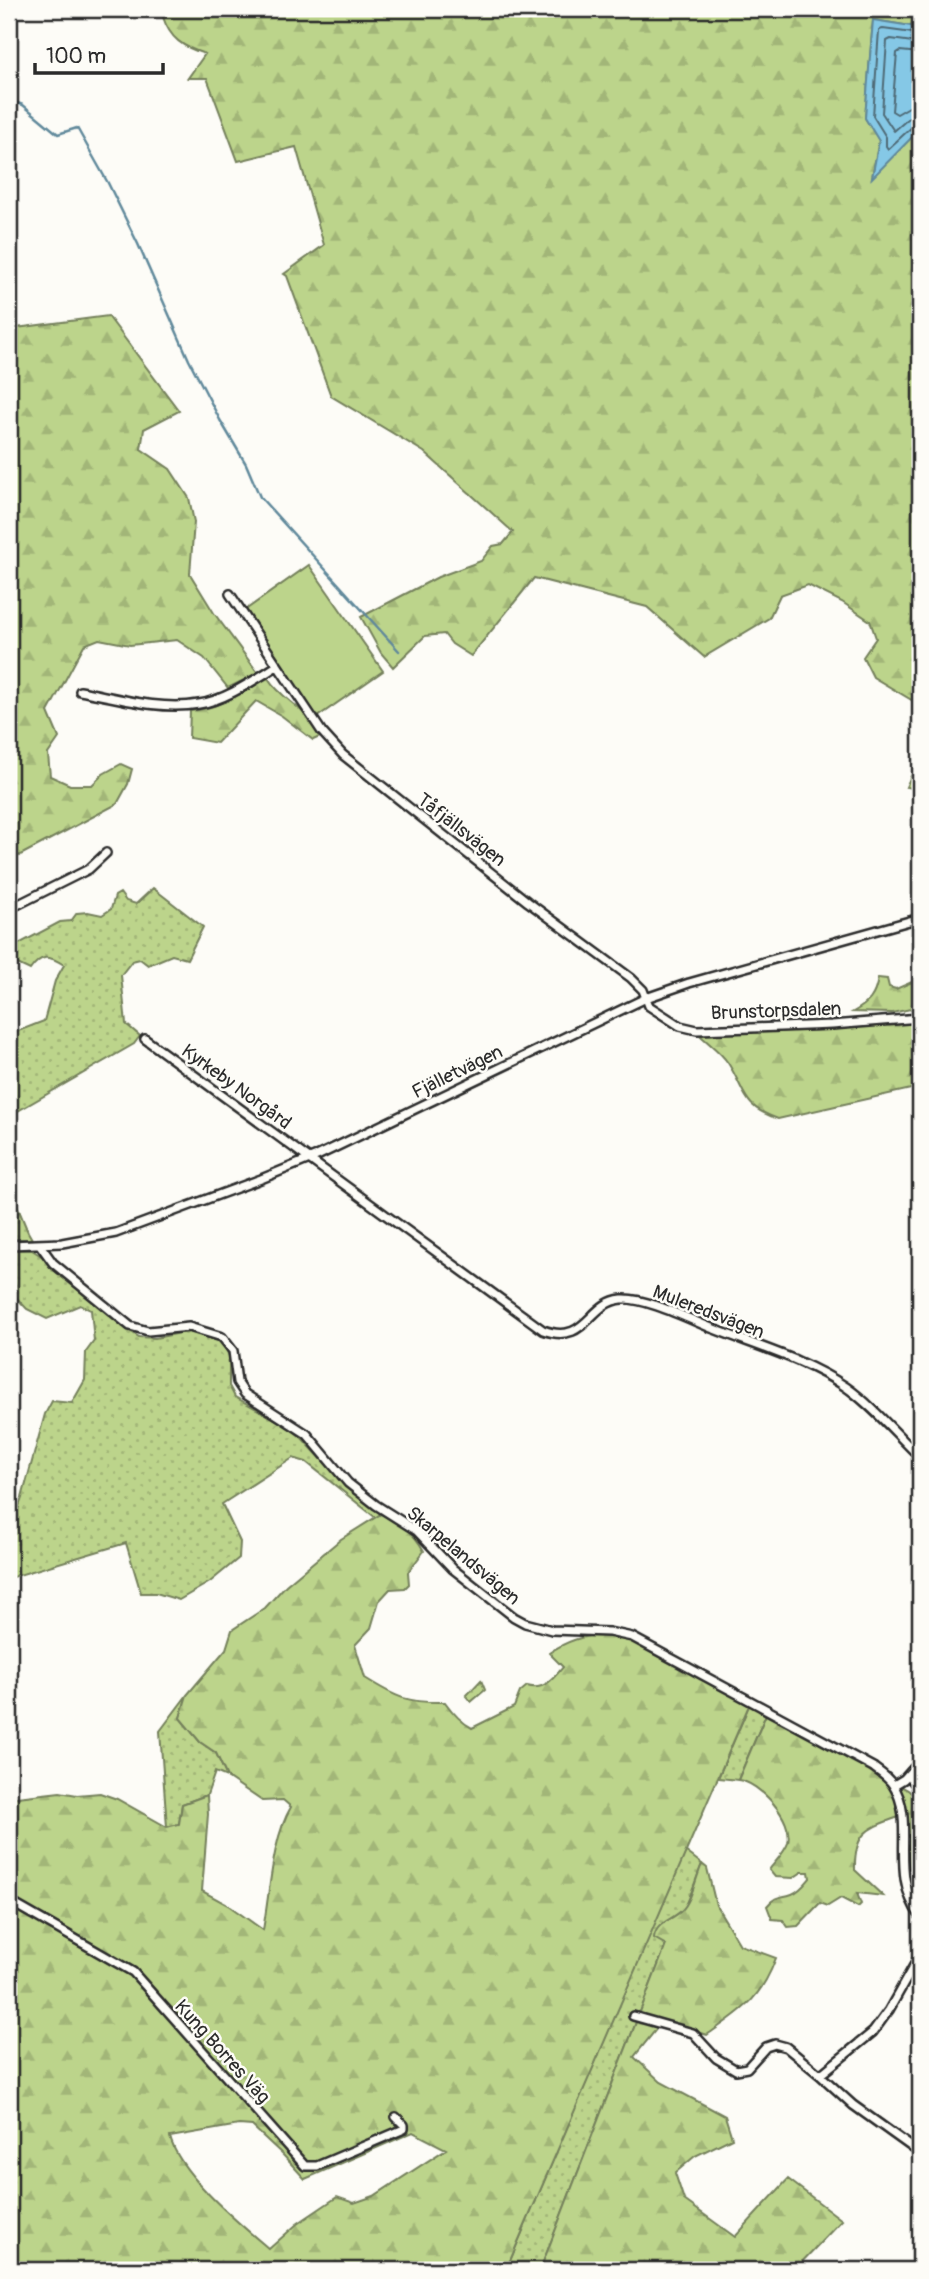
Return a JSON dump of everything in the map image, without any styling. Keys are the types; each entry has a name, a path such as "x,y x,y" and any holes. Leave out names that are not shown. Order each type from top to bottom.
{"street":[{"name":"Tåfjällsvägen","path":"230,594 322,732 343,755 528,902 631,978 643,990 646,998"},
{"path":"80,691 167,705 197,705 215,699 277,666"},
{"path":"9,909 89,869 106,853"},
{"name":"Fjälletvägen","path":"9,1245 40,1245 89,1239 122,1231 309,1159 646,998 689,983 920,918"},
{"name":"Brunstorpsdalen","path":"646,998 649,1006 665,1017 680,1026 697,1030 832,1025 920,1018"},
{"name":"Kyrkeby Norgård","path":"145,1039 309,1159"},
{"name":"Muleredsvägen","path":"309,1159 543,1330 560,1335 578,1330 615,1300 625,1299 666,1310 811,1368 847,1388 920,1457"},
{"name":"Skarpelandsvägen","path":"40,1245 53,1263 130,1326 145,1331 189,1327 222,1337 233,1351 237,1382 245,1394 307,1434 348,1483 417,1531 453,1569 514,1617 525,1623 552,1630 608,1632 632,1637 854,1754 873,1766 894,1785"},
{"path":"920,1761 894,1785 901,1808 904,1882 909,1900 920,1916"},
{"path":"909,1774 920,1791"},
{"name":"Kung Borres Väg","path":"9,1901 132,1972 305,2166 317,2166 404,2129 404,2125 396,2117"},
{"path":"820,2075 873,2032 889,2010 920,1955"},
{"path":"633,2016 693,2033 716,2058 737,2070 747,2068 766,2048 775,2044 786,2047 853,2105 920,2152"}],"green space":[{"path":"167,9 920,9 920,25 917,27 873,20 865,118 879,140 872,177 920,129 920,705 873,677 863,657 876,638 870,621 842,602 808,585 780,595 769,618 704,657 647,607 534,578 471,656 452,644 444,634 425,636 393,667 381,653 361,617 438,577 481,561 493,546 503,544 513,532 424,452 331,396 284,274 324,245 296,147 238,161 207,78 188,78 205,54 184,45 174,37 163,17"},
{"path":"108,316 179,411 144,429 141,449 170,469 189,498 194,522 190,574 214,613 258,673 228,688 204,658 177,640 130,645 99,639 84,645 48,712 59,738 48,754 50,776 70,785 92,785 103,774 121,764 132,769 128,784 117,804 9,861 9,329"},
{"path":"309,565 383,671 317,717 244,611"},
{"path":"268,678 302,711 320,737 313,740 282,716 256,701 217,743 189,738 190,711 221,703"},
{"path":"920,766 920,789 906,787 911,776"},
{"path":"153,888 203,927 187,959 172,955 148,965 140,959 132,961 121,975 126,1024 140,1036 134,1044 9,1116 9,1039 18,1031 44,1021 55,981 64,965 54,959 45,958 30,970 9,960 9,949 60,922 71,921 77,913 102,915 111,909 115,896 120,893 126,901 136,904"},
{"path":"878,978 887,979 889,987 896,989 912,982 920,991 920,1007 892,1013 853,1012 870,999"},
{"path":"920,1020 920,1087 778,1119 757,1109 751,1103 725,1059 700,1035"},
{"path":"9,1186 28,1232 32,1239 9,1239"},
{"path":"9,1249 32,1250 43,1257 139,1337 155,1338 186,1332 199,1333 223,1343 229,1356 229,1386 235,1397 289,1427 346,1486 381,1514 376,1518 306,1462 293,1458 222,1504 240,1542 239,1558 210,1582 179,1600 156,1593 141,1593 126,1543 9,1578 9,1513 18,1509 22,1498 45,1414 52,1401 72,1403 85,1380 86,1352 94,1341 91,1310 80,1305 47,1319 27,1309 13,1294 16,1285 9,1274"},
{"path":"381,1514 406,1529 420,1544 424,1551 408,1572 409,1584 405,1588 390,1589 379,1601 371,1628 355,1645 365,1678 403,1698 445,1702 472,1728 514,1707 520,1692 527,1686 538,1687 552,1680 563,1667 549,1653 580,1638 602,1635 636,1641 663,1659 750,1703 506,2270 9,2270 9,1798 60,1792 77,1795 100,1793 117,1799 167,1827 179,1824 182,1804 207,1795 202,1891 228,1905 263,1930 272,1866 280,1834 291,1807 283,1800 262,1801 227,1777 216,1753 200,1742 180,1718 187,1695 226,1649 232,1630 265,1608 286,1585 341,1539","holes":["239,2125 252,2126 305,2179 413,2132 446,2149 374,2196 354,2203 337,2197 297,2224 269,2249 198,2182 185,2167 170,2137"]},
{"path":"481,1680 485,1690 471,1702 466,1696"},
{"path":"187,1695 180,1718 200,1742 216,1753 227,1777 215,1772 207,1795 182,1804 179,1824 167,1827 160,1731"},
{"path":"750,1703 767,1712 738,1780 718,1778"},
{"path":"767,1712 908,1790 920,1801 920,1849 909,1870 906,1814 867,1831 858,1845 855,1870 883,1896 857,1893 861,1904 858,1907 841,1898 828,1906 820,1903 798,1926 788,1927 783,1920 772,1919 767,1906 770,1902 795,1893 810,1878 809,1872 802,1872 793,1878 775,1877 769,1870 788,1843 786,1823 765,1794 738,1780"},
{"path":"685,1851 702,1864 685,1909 666,1945 540,2270 506,2270"},
{"path":"702,1864 707,1868 716,1905 740,1945 776,1958 763,1985 749,2003 707,2035 662,2022 634,2057 661,2082 725,2116 732,2138 695,2156 675,2173 684,2200 735,2237 788,2179 842,2220 796,2268 798,2270 540,2270 666,1945 654,1938 655,1933 661,1925 685,1907"}],"water":[{"path":"873,20 917,27 920,25 920,129 872,178 879,141 865,118"}],"waterway":[{"path":"9,100 23,105 58,134 77,128 108,183 189,360 246,464 260,497 399,651"}]}
